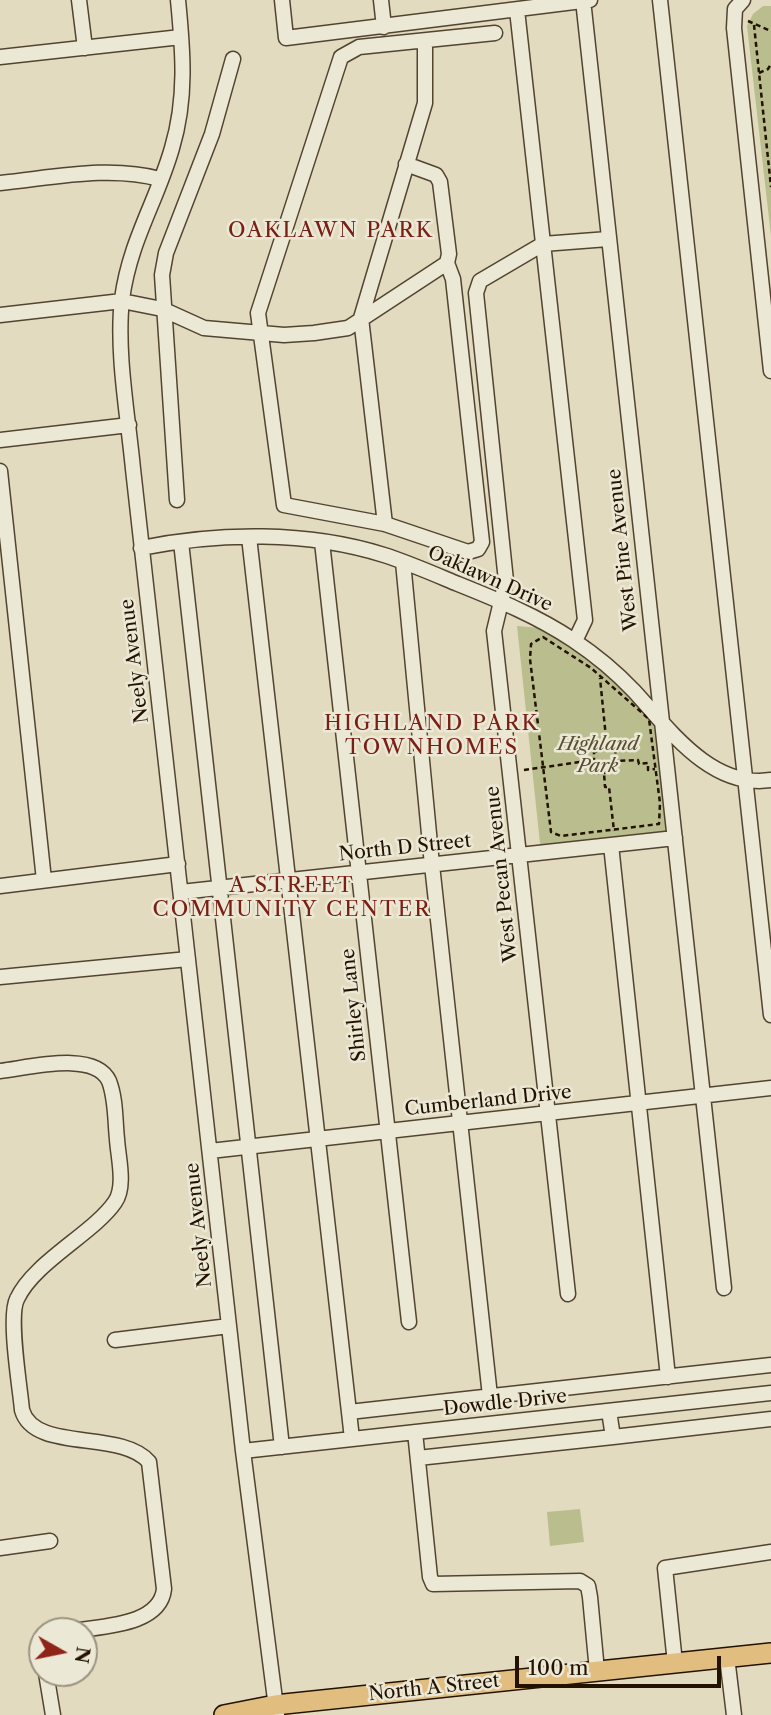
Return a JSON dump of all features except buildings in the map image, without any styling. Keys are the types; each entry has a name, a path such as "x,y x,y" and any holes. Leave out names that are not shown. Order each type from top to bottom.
{"main road":[{"name":"North A Street","path":"224,1715 771,1653"}],"street":[{"path":"79,0 85,48"},
{"name":"Neely Avenue","path":"178,0 184,77 180,116 172,150 139,228 122,301 129,425 243,1451 276,1710"},
{"path":"282,0 286,38 384,27 484,7 517,9 586,0"},
{"path":"382,0 384,27"},
{"name":"West Pine Avenue","path":"586,0 608,239 724,1288"},
{"path":"660,0 771,1016"},
{"path":"738,3 734,28 771,372"},
{"path":"517,9 586,620 575,641"},
{"path":"406,164 436,175 440,182 449,254 447,263 453,279 482,542 478,549 468,552 385,524 284,505 258,313 341,57 359,47 495,33"},
{"path":"0,57 181,37"},
{"path":"385,524 361,318 425,103 425,41"},
{"path":"177,500 162,309 162,275 166,253 212,134 233,59"},
{"path":"0,183 113,172 135,172 160,179"},
{"path":"542,244 608,239"},
{"name":"West Pecan Avenue","path":"542,244 478,284 506,581 494,631 568,1294"},
{"path":"0,314 122,301 162,309 204,328 284,335 348,328 447,263"},
{"path":"0,440 129,425"},
{"path":"0,471 44,880"},
{"path":"249,537 320,1139 352,1439"},
{"name":"Oaklawn Drive","path":"141,548 249,537 322,542 383,554 503,602 575,641 602,670 632,689 691,752 732,776 771,780"},
{"path":"181,542 282,1447"},
{"name":"Shirley Lane","path":"322,542 409,1322"},
{"path":"403,562 432,864 463,1123 491,1396"},
{"name":"North D Street","path":"181,892 519,855 613,840 675,838"},
{"path":"613,840 637,1104 668,1377"},
{"path":"0,886 177,864"},
{"path":"0,978 188,958"},
{"path":"0,1071 91,1064 108,1080 115,1116 120,1179 117,1200 69,1242 17,1299 14,1316 22,1410 27,1422 39,1430 114,1444 135,1451 149,1462 164,1589 161,1602 148,1614 98,1625"},
{"name":"Cumberland Drive","path":"210,1151 771,1088"},
{"path":"115,1340 229,1326"},
{"path":"349,1412 771,1366"},
{"name":"Dowdle Drive","path":"243,1451 771,1393"},
{"path":"609,1411 613,1437"},
{"path":"418,1458 771,1419"},
{"path":"415,1432 430,1577 433,1584 580,1581 588,1586 597,1671"},
{"path":"0,1548 50,1541"},
{"path":"675,1663 665,1568 771,1552"},
{"path":"727,1657 734,1715"},
{"path":"48,1687 53,1715"}],"path":[{"path":"738,3 754,25 771,187"},
{"path":"754,25 771,32"},
{"path":"759,73 768,69 771,64"},
{"path":"549,638 602,670 649,719 657,769 661,821 613,840 553,834 544,767 530,659 532,642 549,638"},
{"path":"602,670 607,748"},
{"path":"607,748 615,748 615,771 594,773 594,752 607,748"},
{"path":"510,772 594,760"},
{"path":"617,761 638,760 639,764 648,763 648,770 657,769"},
{"path":"604,773 605,787 609,787 613,840"}],"green space":[{"path":"763,6 771,6 771,236 747,26 753,14"},
{"name":"Highland Park","path":"517,626 553,629 662,722 674,838 541,853"},
{"path":"580,1509 584,1542 550,1546 547,1512"}],"district":[{"name":"OAKLAWN PARK","path":"331,231"},
{"name":"HIGHLAND PARK TOWNHOMES","path":"432,736"},
{"name":"A STREET COMMUNITY CENTER","path":"292,898"}]}
